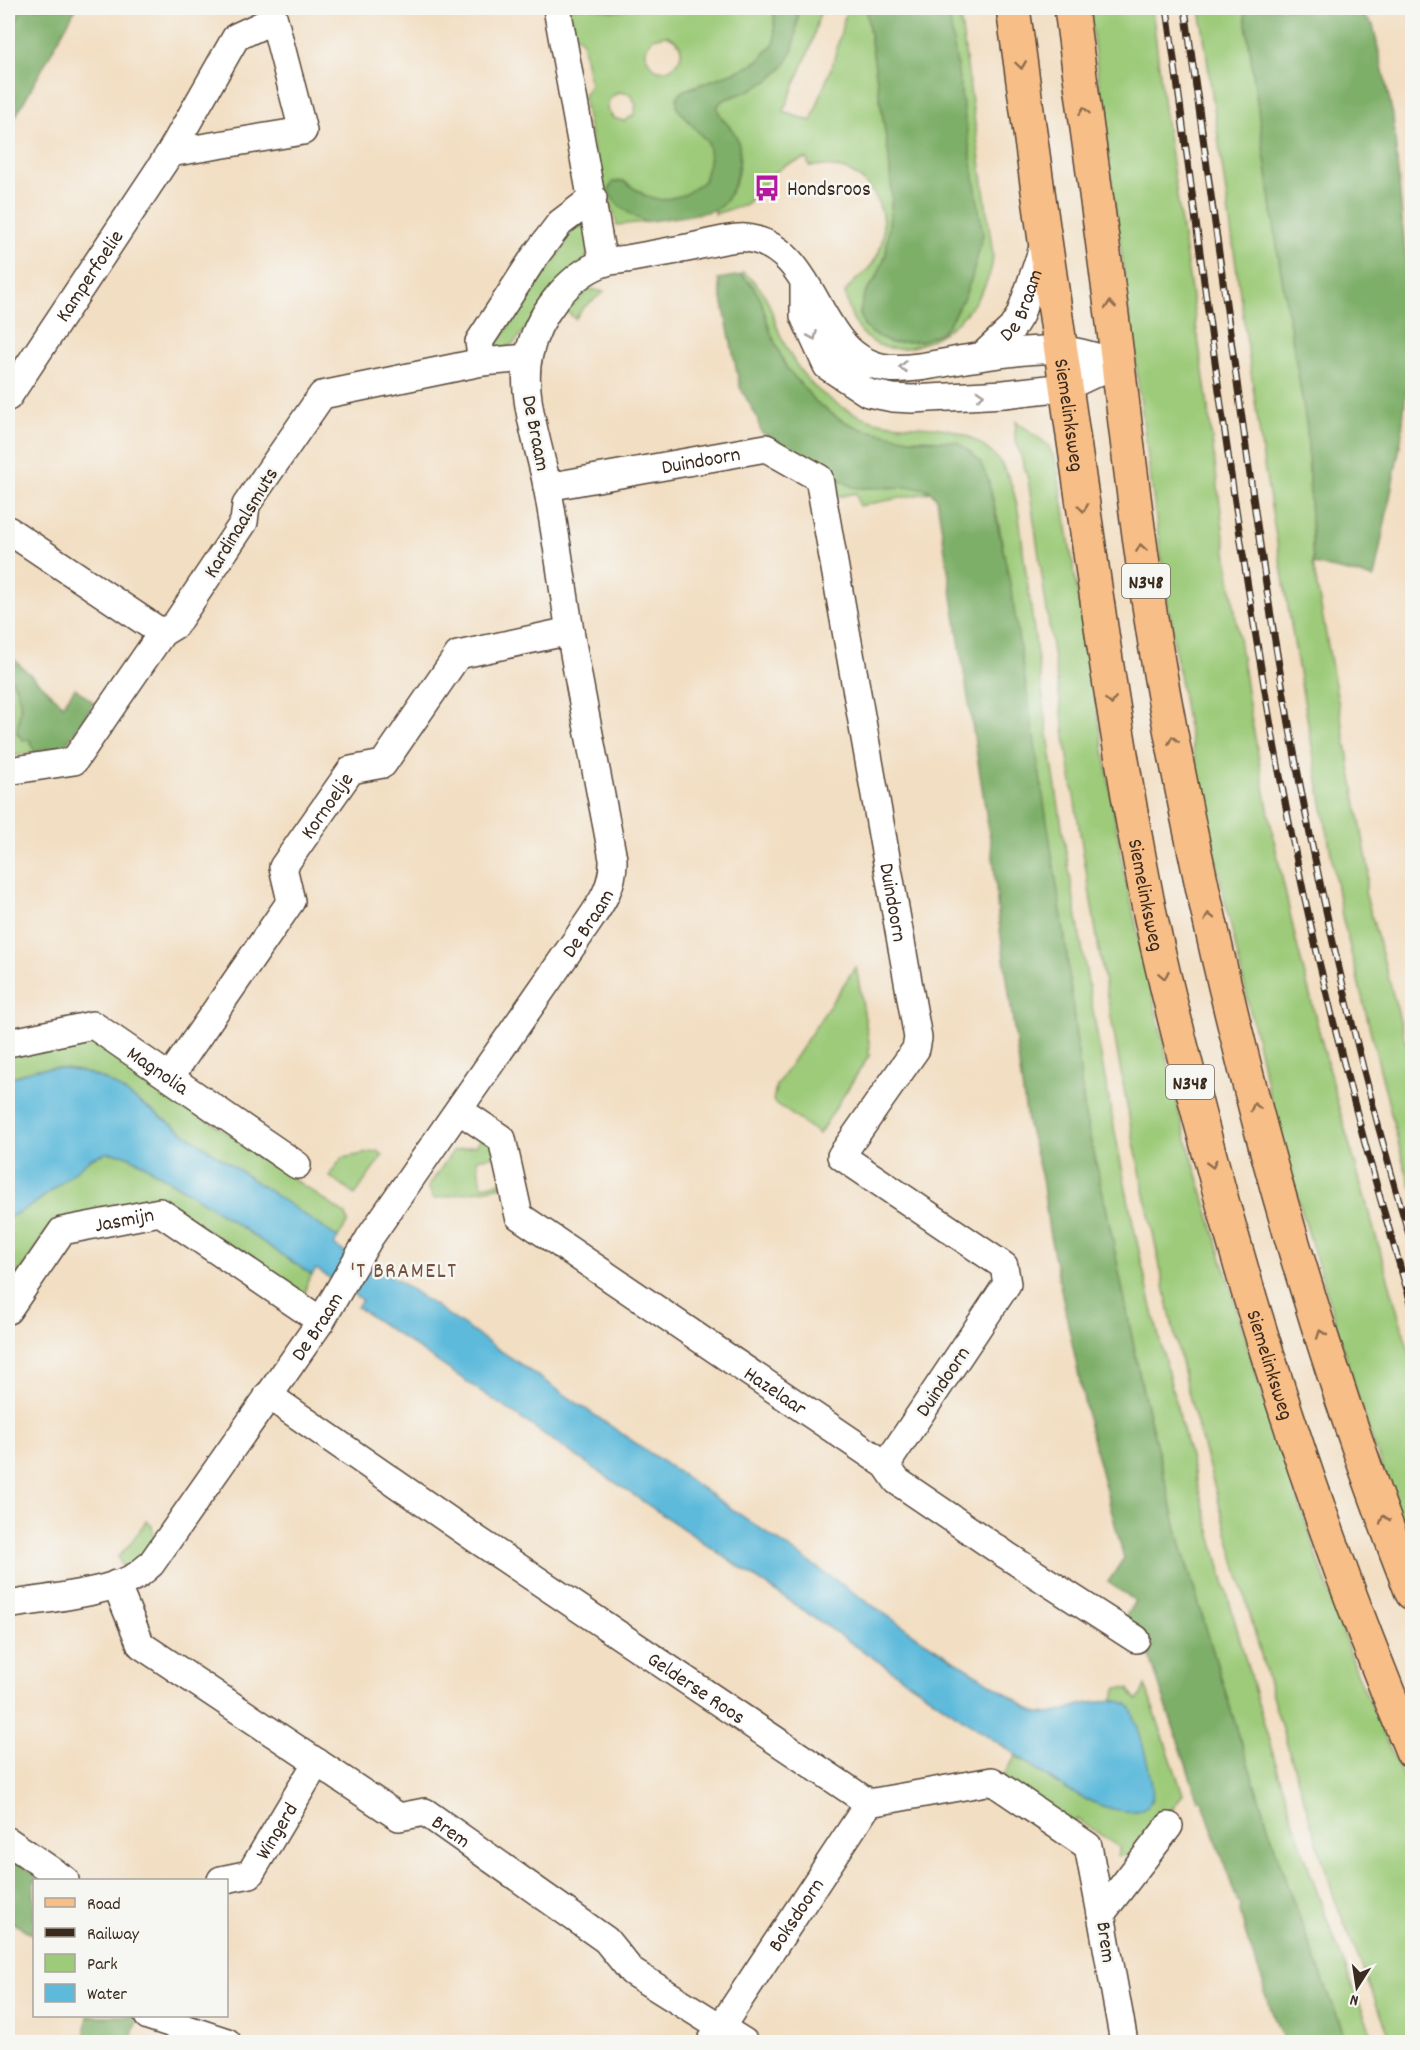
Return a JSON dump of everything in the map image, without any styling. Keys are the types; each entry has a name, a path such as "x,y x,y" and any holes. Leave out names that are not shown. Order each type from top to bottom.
{"main road":[{"name":"Siemelinksweg","path":"1013,8 1044,242 1109,691 1148,901 1170,1002 1243,1275 1287,1414 1333,1548 1413,1751"},
{"name":"N348","path":"1071,8 1135,504 1164,694 1227,998 1265,1146 1305,1284 1386,1527 1413,1593"}],"street":[{"path":"557,8 603,263"},
{"name":"Kamperfoelie","path":"8,398 170,153 236,36 272,14 303,130 170,153"},
{"path":"482,362 479,342 535,256 560,223 593,198"},
{"name":"De Braam","path":"8,1605 116,1584 136,1576 151,1564 327,1311 370,1237 579,936 610,887 613,859 570,632 547,487 529,402 527,358 540,322 557,298 578,277 603,263 743,237 777,248 804,280 834,331 848,349 857,357 868,362 889,368 981,356 1060,350 1118,363"},
{"name":"De Braam","path":"981,356 1012,328 1020,315 1044,242"},
{"path":"804,280 804,316 827,366 868,393 912,399 1004,394 1066,387 1118,363"},
{"name":"Kardinaalsmuts","path":"8,771 74,762 162,633 175,625 244,522 246,505 322,394 482,362 527,358"},
{"name":"Duindoorn","path":"547,487 766,448 819,478 918,1038 916,1049 841,1156 1004,1266 1007,1284 886,1465"},
{"path":"8,530 162,633"},
{"name":"Kornoelje","path":"170,1077 291,901 284,867 351,770 383,764 458,655 570,632"},
{"name":"Magnolia","path":"8,1043 93,1025 297,1164"},
{"name":"Hazelaar","path":"459,1110 502,1139 519,1216 886,1465 897,1481 1136,1639"},
{"name":"Jasmijn","path":"8,1310 62,1231 160,1212 327,1311"},
{"name":"Gelderse Roos","path":"268,1395 476,1539 869,1803"},
{"name":"Brem","path":"116,1584 141,1645 399,1817 425,1812 606,1940 632,1972 716,2035 744,2043"},
{"name":"Wingerd","path":"228,1879 250,1874 317,1762"},
{"path":"869,1803 992,1781 1088,1846 1101,1914"},
{"name":"Boksdoorn","path":"716,2035 869,1803"},
{"name":"Brem","path":"1124,2043 1101,1914 1169,1826"},
{"path":"8,1841 62,1879"},
{"path":"151,2017 227,2043"}],"green space":[{"path":"589,7 616,11 629,8 774,8 775,42 760,59 746,68 682,91 710,148 707,173 701,185 684,196 670,200 658,200 644,195 625,182 634,216 645,222 617,225 610,202 603,202 583,96 590,85 582,40 572,33 567,8","holes":["666,35 676,41 681,49 676,64 662,71 654,68 648,60 646,51 653,38","619,92 630,94 636,104 634,115 624,121 613,118 607,109 610,98"]},
{"path":"8,8 22,8 8,44"},
{"path":"22,8 76,8 8,130 8,44"},
{"path":"774,8 799,8 795,40 789,58 769,80 751,90 723,100 718,105 721,117 736,136 740,151 735,181 725,202 718,208 704,213 645,222 623,209 614,200 609,190 613,182 623,181 646,196 662,200 684,195 704,181 710,158 708,143 677,108 677,97 683,91 750,66 760,59 775,42"},
{"path":"799,8 821,8 811,46 783,112 811,121 833,63 847,8 866,8 889,158 892,198 886,254 877,277 864,295 864,326 891,343 948,325 964,298 972,277 963,114 948,8 959,8 993,255 987,282 972,306 950,327 926,342 900,348 877,344 857,326 845,293 873,263 879,251 883,225 877,200 861,179 850,172 830,166 809,166 807,158 786,165 774,173 746,204 715,214 715,210 722,204 733,187 740,156 736,137 719,114 718,105 723,100 764,83 788,61"},
{"path":"866,8 948,8 983,235 964,298 948,325 940,333 921,341 891,343 864,326 860,313 864,295 877,277 886,254 892,198 889,158"},
{"path":"1089,8 1152,8 1164,108 1207,399 1225,545 1250,711 1273,836 1296,941 1337,1101 1412,1362 1412,1551 1364,1417 1277,1129 1218,870 1186,716 1165,588"},
{"path":"1200,8 1244,8 1279,260 1307,428 1313,564 1369,871 1365,892 1412,1064 1412,1189 1402,1158 1342,916 1264,465"},
{"path":"1244,8 1354,8 1373,25 1393,116 1408,285 1407,382 1401,441 1374,578 1313,564 1307,428 1279,260"},
{"path":"581,225 588,229 590,246 585,259 514,343 505,348 489,350 489,341 500,339 566,243 568,228"},
{"path":"743,272 759,287 768,302 782,339 794,362 804,376 823,394 848,410 875,421 946,429 973,439 994,455 1003,466 1014,493 1019,515 1053,768 1082,949 1131,1215 1152,1307 1213,1542 1280,1779 1321,1904 1375,2042 1347,2042 1288,1888 1182,1549 1142,1387 1106,1207 1085,1116 1064,931 999,525 988,479 937,441 897,438 872,433 838,418 817,403 802,388 783,361 760,300 753,287 741,275"},
{"path":"741,275 753,286 761,300 770,331 786,367 815,401 839,419 861,429 909,439 957,442 980,462 988,479 1010,583 1064,931 1085,1116 1106,1207 1142,1387 1182,1549 1233,1717 1288,1888 1347,2042 1284,2042 1264,1992 1263,1982 1248,1942 1240,1912 1241,1903 1238,1903 1202,1800 1198,1800 1141,1631 1124,1619 1135,1601 1108,1582 1124,1558 1090,1430 1049,1231 1042,1178 1027,1121 998,915 994,864 937,500 931,492 922,488 853,487 761,432 757,417 740,387 718,279"},
{"path":"590,289 604,292 583,308 575,319 565,309"},
{"path":"1016,421 1048,445 1056,462 1124,872 1181,1120 1262,1394 1330,1594 1357,1673 1412,1798 1412,2042 1392,2042 1334,1897 1276,1709 1187,1388 1131,1128 1100,956 1070,771 1028,479 1015,437"},
{"path":"825,472 853,487 919,487 931,492 859,506 856,493 831,498"},
{"path":"8,654 63,705 75,688 94,703 64,747 35,752 30,740 23,740 17,732 21,706 16,686 8,674"},
{"path":"8,674 16,688 20,702 18,736 30,739 35,752 8,757"},
{"path":"856,966 870,1048 868,1053 870,1054 819,1134 773,1101 776,1086"},
{"path":"88,1037 346,1215 348,1222 338,1238 103,1079 79,1071 56,1068 32,1071 8,1079 8,1053"},
{"path":"481,1135 492,1142 496,1156 477,1159 481,1184 483,1186 503,1182 504,1186 434,1199 428,1187 453,1151 477,1145"},
{"path":"378,1151 383,1155 355,1195 329,1176 342,1158"},
{"path":"106,1153 123,1154 136,1160 196,1197 312,1275 307,1282 305,1295 161,1200 55,1220 8,1290 8,1218 43,1198 89,1159"},
{"path":"146,1521 152,1526 154,1540 136,1561 123,1568 118,1557"},
{"path":"1145,1685 1183,1794 1164,1822 1133,1854 1119,1856 1117,1855 1120,1848 1077,1819 1073,1824 1002,1777 1016,1756 1069,1791 1104,1806 1144,1750 1131,1709 1123,1703 1112,1701 1117,1688 1129,1689 1137,1700"},
{"path":"8,1856 42,1879 33,1879 33,1934 8,1920"},
{"path":"88,2017 139,2017 131,2042 84,2042"}],"water":[{"path":"50,1068 83,1072 113,1084 338,1238 334,1245 379,1275 383,1270 926,1642 1035,1712 1048,1714 1098,1702 1121,1701 1127,1704 1131,1708 1137,1727 1151,1782 1152,1798 1146,1807 1137,1811 1113,1809 1069,1791 357,1307 362,1300 316,1269 312,1275 196,1197 136,1160 123,1154 106,1153 91,1158 49,1193 8,1218 8,1079 36,1069"}],"railway":[{"path":"1167,8 1247,581 1279,771 1292,839 1338,1040 1373,1174 1412,1306"},
{"path":"1185,8 1261,550 1295,756 1336,956 1372,1101 1412,1245"}],"place":[{"name":"Hondsroos","path":"767,188"}],"district":[{"name":"'T BRAMELT","path":"404,1269"}]}
